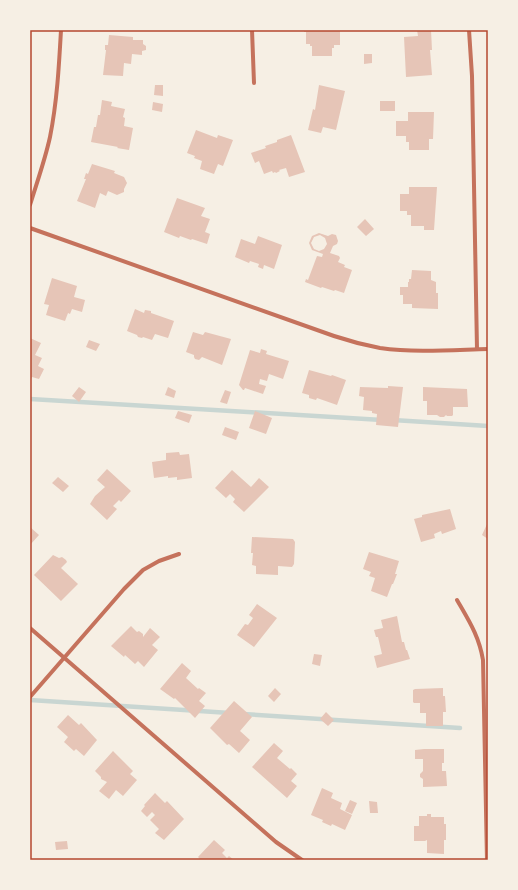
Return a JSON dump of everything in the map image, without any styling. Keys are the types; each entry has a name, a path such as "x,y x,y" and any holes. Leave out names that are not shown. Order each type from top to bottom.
{"street":[{"path":"30,205 43,164 50,135 59,72 61,30"},
{"path":"252,30 254,83"},
{"path":"469,30 472,84 477,349"},
{"path":"30,228 356,343 380,348 402,350 488,349"},
{"path":"30,697 124,589 143,570 159,561 179,554"},
{"path":"457,600 476,634 481,646 484,660 487,860"},
{"path":"30,628 276,842 302,860"}],"building":[{"path":"304,30 340,30 340,45 334,45 334,48 332,48 332,56 312,56 312,46 310,46 310,44 306,44 306,32 304,32"},
{"path":"417,30 431,30 432,50 430,50 432,75 406,77 404,37 418,36"},
{"path":"109,35 133,37 133,40 143,40 143,44 146,46 146,50 142,51 142,55 132,54 131,64 124,63 123,76 103,75 106,50 105,45 108,45"},
{"path":"364,54 372,54 372,63 364,64"},
{"path":"155,85 163,85 163,96 154,95"},
{"path":"319,85 345,91 336,130 323,127 321,133 308,130 313,109 315,110"},
{"path":"102,100 112,102 111,106 125,109 123,117 125,118 124,126 133,128 129,150 91,142 98,115 100,115"},
{"path":"380,101 395,101 395,111 380,111"},
{"path":"153,102 163,104 162,112 152,110"},
{"path":"408,112 434,112 433,139 429,139 429,150 409,150 409,142 406,142 406,136 396,136 396,121 408,121"},
{"path":"196,130 217,138 218,135 233,140 223,166 218,164 214,174 200,169 202,161 187,153"},
{"path":"291,135 305,172 289,177 286,168 279,170 280,171 276,173 273,173 272,171 264,174 259,161 255,163 251,153 266,148 265,146"},
{"path":"92,164 115,171 114,173 124,177 127,183 124,192 117,195 108,191 106,196 100,193 95,208 77,201 86,179 84,179 86,173 88,174"},
{"path":"409,187 437,187 434,230 424,230 424,226 411,226 411,215 407,215 407,211 400,211 400,194 409,194"},
{"path":"177,198 205,208 201,216 210,219 205,232 210,234 207,244 180,236 179,238 164,232"},
{"path":"365,219 374,229 366,236 357,227"},
{"path":"319,233 328,236 332,234 336,235 338,241 337,244 333,246 330,253 339,256 340,258 338,262 345,265 344,267 352,270 344,293 321,288 305,282 306,279 308,280 317,256 322,257 323,254 312,250 309,243 312,236","holes":["320,235 325,238 327,244 324,249 319,251 314,249 311,243 314,237"]},
{"path":"258,236 282,245 274,269 264,265 263,269 258,267 259,264 250,261 249,263 235,257 241,239 255,244"},
{"path":"412,270 431,271 431,280 436,282 438,309 412,308 412,304 403,304 403,295 400,295 400,287 408,287"},
{"path":"52,278 77,286 74,297 85,300 82,312 72,309 70,314 68,313 65,321 46,315 49,305 44,304"},
{"path":"135,309 144,313 145,310 151,311 151,313 174,321 168,338 155,334 152,340 138,337 137,335 127,331"},
{"path":"193,332 203,335 205,332 231,339 222,365 202,357 199,360 195,359 194,355 186,352"},
{"path":"30,338 41,343 35,355 42,358 38,366 44,369 39,379 32,377 30,381"},
{"path":"89,340 100,344 96,351 86,347"},
{"path":"261,349 267,351 266,354 289,361 283,379 269,374 267,381 260,379 259,384 266,386 263,394 245,388 243,390 239,385 250,350 260,353"},
{"path":"309,370 346,380 337,405 317,398 316,400 309,398 309,395 302,393"},
{"path":"388,386 403,387 398,427 376,425 377,414 372,413 372,411 363,410 364,397 359,396 360,387 388,388"},
{"path":"79,387 86,392 79,402 72,396"},
{"path":"168,387 176,391 174,398 165,395"},
{"path":"423,387 467,389 468,407 453,407 452,416 446,415 444,417 440,417 437,415 427,415 427,401 423,401"},
{"path":"225,390 231,392 227,404 220,402"},
{"path":"178,411 192,415 189,423 175,418"},
{"path":"255,411 272,418 266,434 249,428"},
{"path":"225,427 239,432 236,440 222,435"},
{"path":"179,452 180,455 189,454 192,478 177,480 177,477 168,478 168,476 154,478 152,462 166,460 166,453"},
{"path":"107,469 131,491 121,502 119,500 113,506 117,509 107,520 90,504 95,496 105,487 97,480"},
{"path":"232,470 251,487 259,478 269,487 244,512 233,502 235,499 230,494 226,498 215,488"},
{"path":"58,477 69,486 63,492 52,483"},
{"path":"450,509 456,529 442,534 441,531 434,534 435,538 421,542 414,519 422,517 422,515"},
{"path":"488,522 488,539 482,535"},
{"path":"30,527 39,535 30,545"},
{"path":"252,537 293,539 295,542 294,564 292,567 278,566 278,575 256,574 256,566 252,565"},
{"path":"369,552 399,561 395,574 397,574 387,597 371,591 375,578 369,576 371,572 363,569"},
{"path":"53,555 59,558 62,557 66,560 67,562 61,568 78,584 61,601 34,575"},
{"path":"257,604 277,618 254,647 237,635 245,624 248,625 253,618 249,615"},
{"path":"397,616 402,642 404,642 410,659 377,668 374,656 382,654 378,637 376,637 374,630 383,628 381,620"},
{"path":"131,626 137,632 139,631 143,634 143,637 150,628 160,637 152,645 158,650 144,667 138,661 135,664 125,655 124,657 111,646"},
{"path":"314,654 322,655 320,666 312,664"},
{"path":"182,663 191,671 186,678 198,689 199,688 206,693 199,701 205,706 195,718 175,698 174,699 160,689"},
{"path":"275,688 281,694 274,702 268,696"},
{"path":"443,688 446,712 443,712 443,726 426,726 426,713 420,713 420,703 413,702 413,690"},
{"path":"234,701 252,717 240,731 250,740 239,753 229,744 227,745 210,728"},
{"path":"326,712 334,720 328,726 320,719"},
{"path":"68,715 79,725 81,723 97,740 84,756 76,749 74,751 64,742 68,737 57,727"},
{"path":"274,743 283,751 277,758 297,774 291,781 297,786 287,798 252,767"},
{"path":"444,749 444,763 442,763 442,771 446,771 447,786 423,787 423,779 420,777 420,774 423,771 423,759 415,759 415,750"},
{"path":"113,751 133,771 130,774 137,780 123,796 116,790 109,799 99,791 107,782 101,779 95,771"},
{"path":"322,788 333,793 331,798 342,803 340,809 352,815 345,830 332,824 331,826 322,822 323,820 311,815"},
{"path":"155,793 165,803 167,801 184,819 164,840 155,833 159,829 150,820 155,815 152,812 147,817 141,811 145,806 144,805"},
{"path":"350,800 357,803 352,814 345,811"},
{"path":"369,801 377,802 378,813 370,813"},
{"path":"427,814 431,814 431,817 444,817 444,824 446,824 446,840 444,840 444,854 427,853 427,840 414,841 414,826 419,826 419,816 427,816"},
{"path":"214,840 225,850 222,853 227,858 229,856 234,860 201,860 198,857"},
{"path":"67,841 68,849 56,850 55,842"}],"waterway":[{"path":"30,399 382,420"},
{"path":"393,420 488,426"},
{"path":"30,700 230,713"},
{"path":"243,714 460,728"}]}
